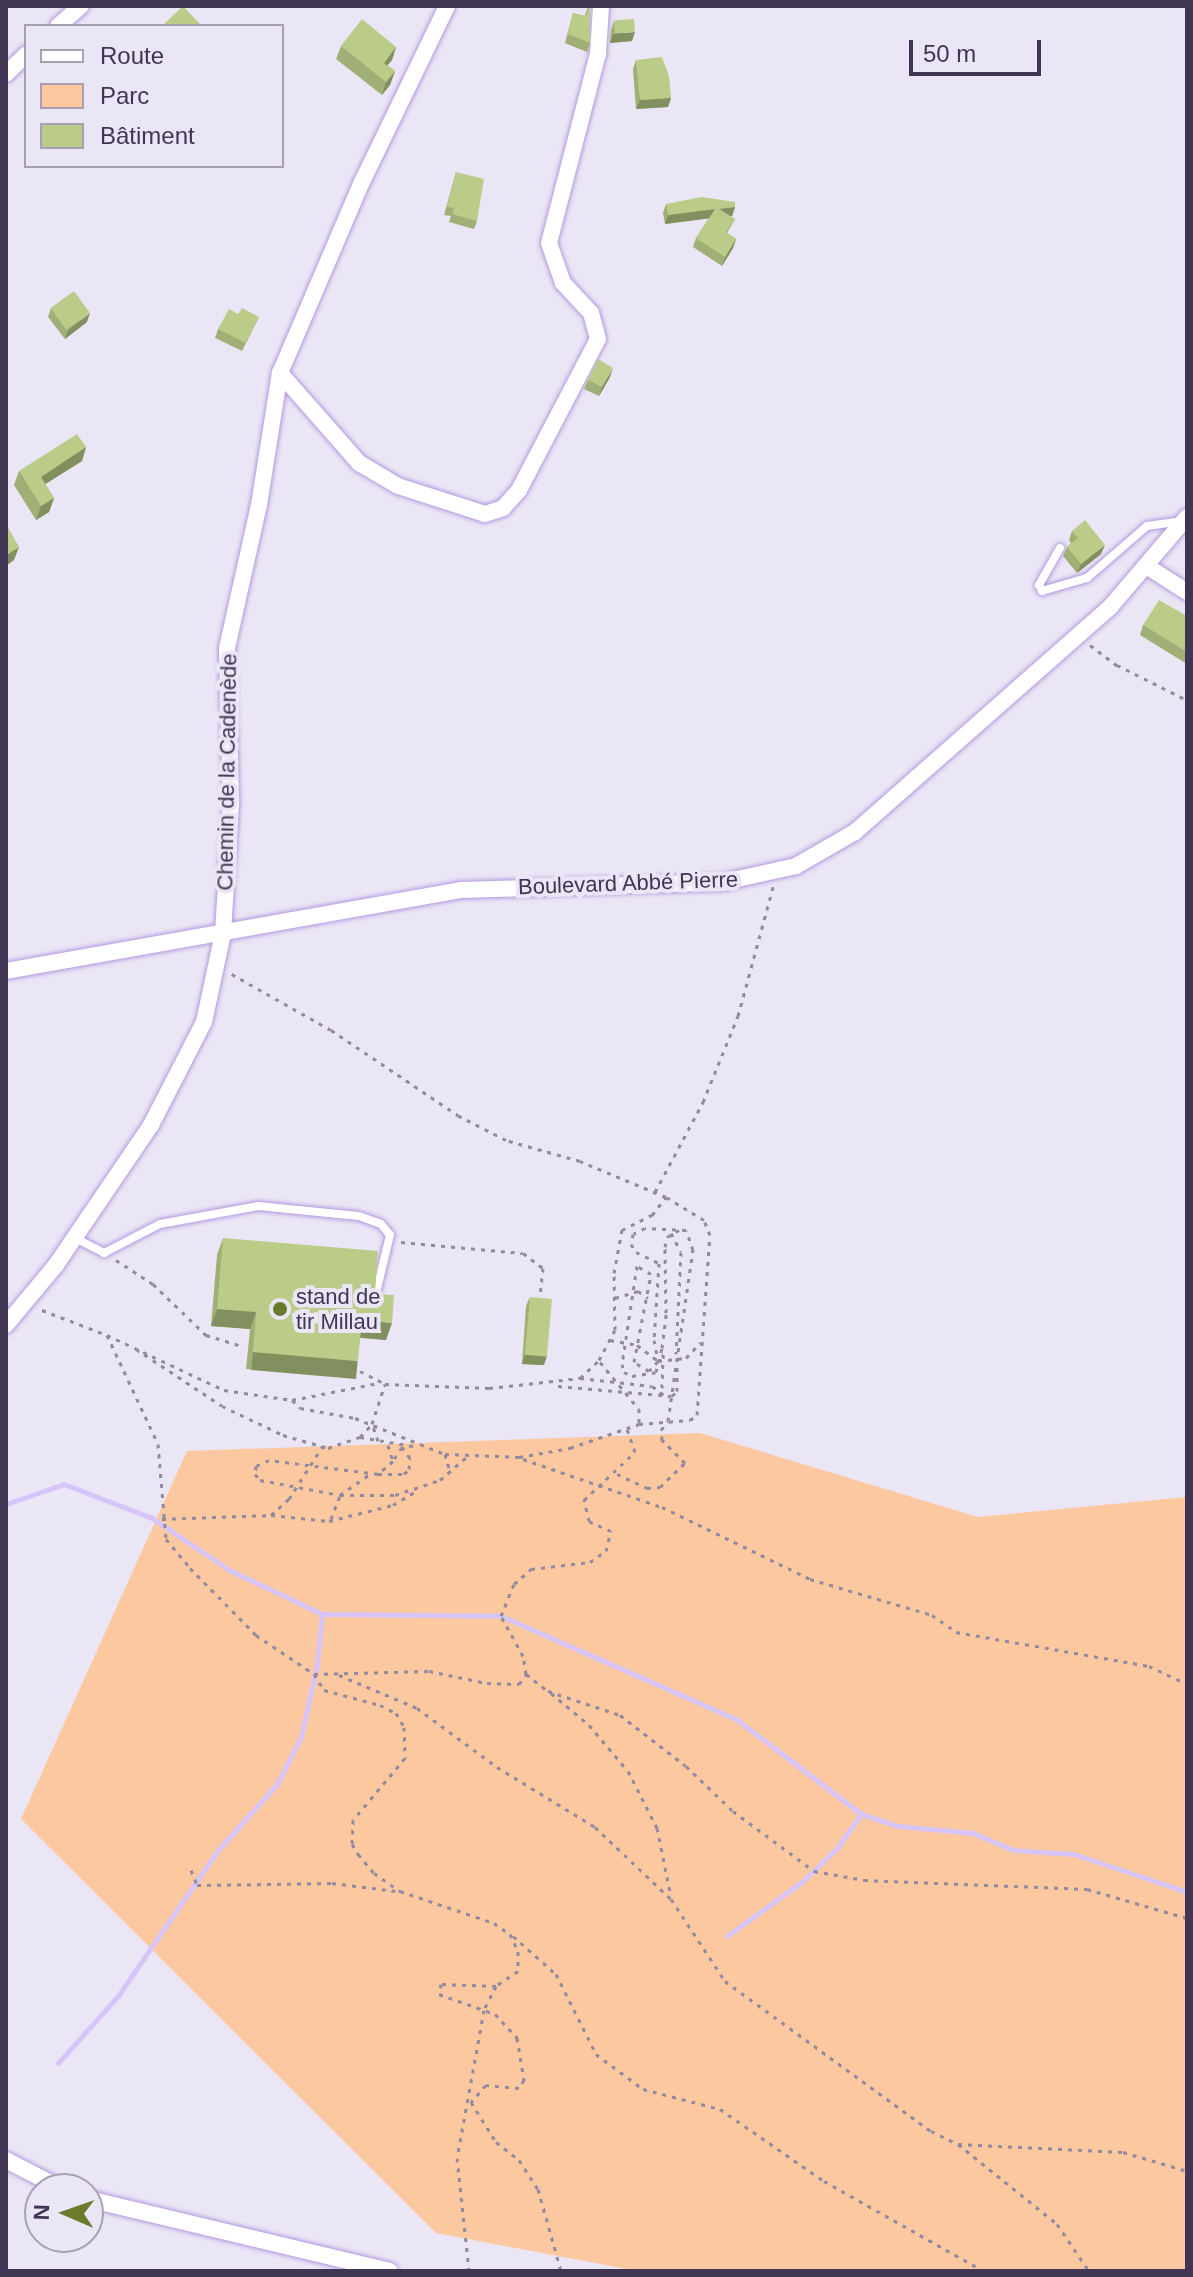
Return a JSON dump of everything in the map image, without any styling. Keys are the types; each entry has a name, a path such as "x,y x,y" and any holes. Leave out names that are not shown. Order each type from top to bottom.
{"street":[{"path":"60,24 81,6"},
{"name":"Chemin de la Cadenède","path":"6,1325 27,1304 75,1238 184,1065 219,967 231,802 227,648 259,505 280,373 362,182 447,6"},
{"path":"280,373 359,463 398,486 485,514 503,508 519,490 598,339 591,313 563,283 549,243 598,54 601,6"},
{"path":"6,74 24,57"},
{"name":"Boulevard Abbé Pierre","path":"6,971 461,890 692,884 777,872 812,858 855,832 1079,634 1148,567 1186,519"},
{"path":"1148,567 1187,592"},
{"path":"6,2160 31,2173"},
{"path":"104,2203 390,2271"}],"lane":[{"path":"1060,548 1039,585 1042,591 1087,578 1147,526 1186,519"},
{"path":"75,1238 104,1253 160,1224 258,1206 359,1216 381,1224 390,1235 376,1293"}],"path":[{"path":"1079,634 1117,665 1187,700"},
{"path":"655,1192 703,1102 738,1016 777,872"},
{"path":"219,967 331,1030 459,1116 506,1140 580,1161 666,1197 704,1220 710,1235 697,1415 639,1424 570,1448 519,1457 467,1456 445,1454 420,1446 372,1424 300,1408 292,1400"},
{"path":"580,1378 599,1360 610,1340 622,1230 652,1215 666,1197"},
{"path":"664,1397 654,1340 659,1263 631,1244 633,1234 645,1228 679,1230 692,1237 693,1250 676,1357"},
{"path":"617,1474 647,1488 675,1477 685,1463 662,1440 672,1396 677,1391 681,1252 671,1233 664,1229"},
{"path":"632,1376 656,1372 660,1361 665,1247 671,1233 679,1230"},
{"path":"390,1235 404,1244 523,1253 536,1259 543,1268 540,1301"},
{"path":"104,1253 153,1284 206,1335 239,1345"},
{"path":"662,1391 624,1372 622,1364 633,1293 633,1270 645,1266 651,1274 634,1362 639,1369 649,1371 660,1361 686,1358 702,1340"},
{"path":"615,1298 644,1291 648,1298"},
{"path":"27,1304 133,1346 224,1390 292,1400 379,1383 554,1385 672,1396"},
{"path":"107,1335 158,1444 166,1539 256,1635 314,1674 324,1690 380,1705 396,1713 404,1727 405,1758 350,1831 352,1844 366,1864 400,1891"},
{"path":"610,1340 637,1345 660,1361"},
{"path":"133,1346 222,1406 322,1447 360,1437 388,1445 420,1446"},
{"path":"599,1360 613,1383 639,1409 639,1424"},
{"path":"360,1371 379,1383"},
{"path":"554,1385 580,1378 652,1386"},
{"path":"360,1437 372,1424 385,1384"},
{"path":"372,1424 378,1442"},
{"path":"627,1429 635,1452 617,1474 584,1500 589,1521 611,1531 606,1551 590,1562 531,1569 514,1584 501,1616 523,1656 526,1674 589,1725 628,1771 657,1828 669,1868 671,1899"},
{"path":"388,1445 393,1461"},
{"path":"271,1515 289,1499 294,1485 310,1469 322,1447"},
{"path":"378,1474 393,1461 402,1447"},
{"path":"402,1447 410,1458 409,1469 404,1474 310,1469 269,1460 256,1466 260,1480 340,1495 417,1490"},
{"path":"445,1454 450,1473"},
{"path":"162,1519 271,1515 329,1521 393,1505 450,1473 467,1456"},
{"path":"519,1457 598,1488 662,1507 810,1579 932,1615 956,1632 1149,1666 1187,1684"},
{"path":"329,1521 340,1495 371,1473"},
{"path":"314,1674 429,1671 519,1684 526,1674"},
{"path":"339,1675 417,1708 497,1767 595,1827 671,1899 725,1981 931,2131 958,2144 1057,2224 1089,2271"},
{"path":"548,1691 620,1715 686,1766 733,1811 814,1871 864,1880 1087,1889 1187,1918"},
{"path":"191,1870 197,1885 332,1883 400,1891 470,1913 510,1934 556,1974 596,2054 643,2089 720,2109 745,2122 824,2181 984,2271"},
{"path":"469,2271 457,2158 484,2010 496,1986 518,1971 520,1960 510,1934"},
{"path":"496,1986 441,1984 439,1994 484,2010 510,2026 517,2038 524,2080 519,2088 486,2085 471,2102 496,2142 519,2160 538,2189 561,2271"},
{"path":"958,2144 1123,2152 1187,2171"}],"green space":[{"path":"700,1433 978,1517 1187,1497 1187,2271 637,2271 436,2233 21,1819 187,1451"}],"building":[{"path":"183,6 200,24 164,24"},
{"path":"589,6 590,43 568,34 573,13 586,16"},
{"path":"362,19 396,47 384,63 395,71 386,82 341,46"},
{"path":"634,19 635,32 615,33 614,20"},
{"path":"662,57 669,76 671,98 640,100 636,60"},
{"path":"456,172 484,179 477,221 452,214 454,208 447,207"},
{"path":"702,197 735,202 735,207 719,209 735,219 726,232 736,239 725,257 696,238 715,209 668,215 666,204"},
{"path":"74,291 90,313 66,330 51,308"},
{"path":"242,308 259,317 245,343 218,329 229,309 238,314"},
{"path":"598,359 613,368 602,387 588,380"},
{"path":"77,434 86,447 41,477 54,498 41,506 19,471"},
{"path":"1085,520 1105,545 1081,564 1067,547 1078,538 1072,531"},
{"path":"6,524 19,547 6,555"},
{"path":"1159,600 1187,616 1187,652 1143,625"},
{"path":"223,1238 378,1251 375,1294 394,1295 392,1323 362,1320 358,1361 253,1352 256,1312 217,1309"},
{"path":"530,1297 552,1299 547,1357 525,1355"}],"waterway":[{"path":"6,1504 64,1484 152,1518 229,1570 322,1614 501,1616 736,1719 861,1814 899,1826 973,1833 1013,1850 1074,1854 1187,1892"},
{"path":"58,2063 118,1996 218,1850 277,1784 301,1737 317,1664 322,1614"},
{"path":"727,1936 803,1881 837,1848 861,1814"}],"place":[{"name":"stand de tir Millau","path":"280,1309"}]}
